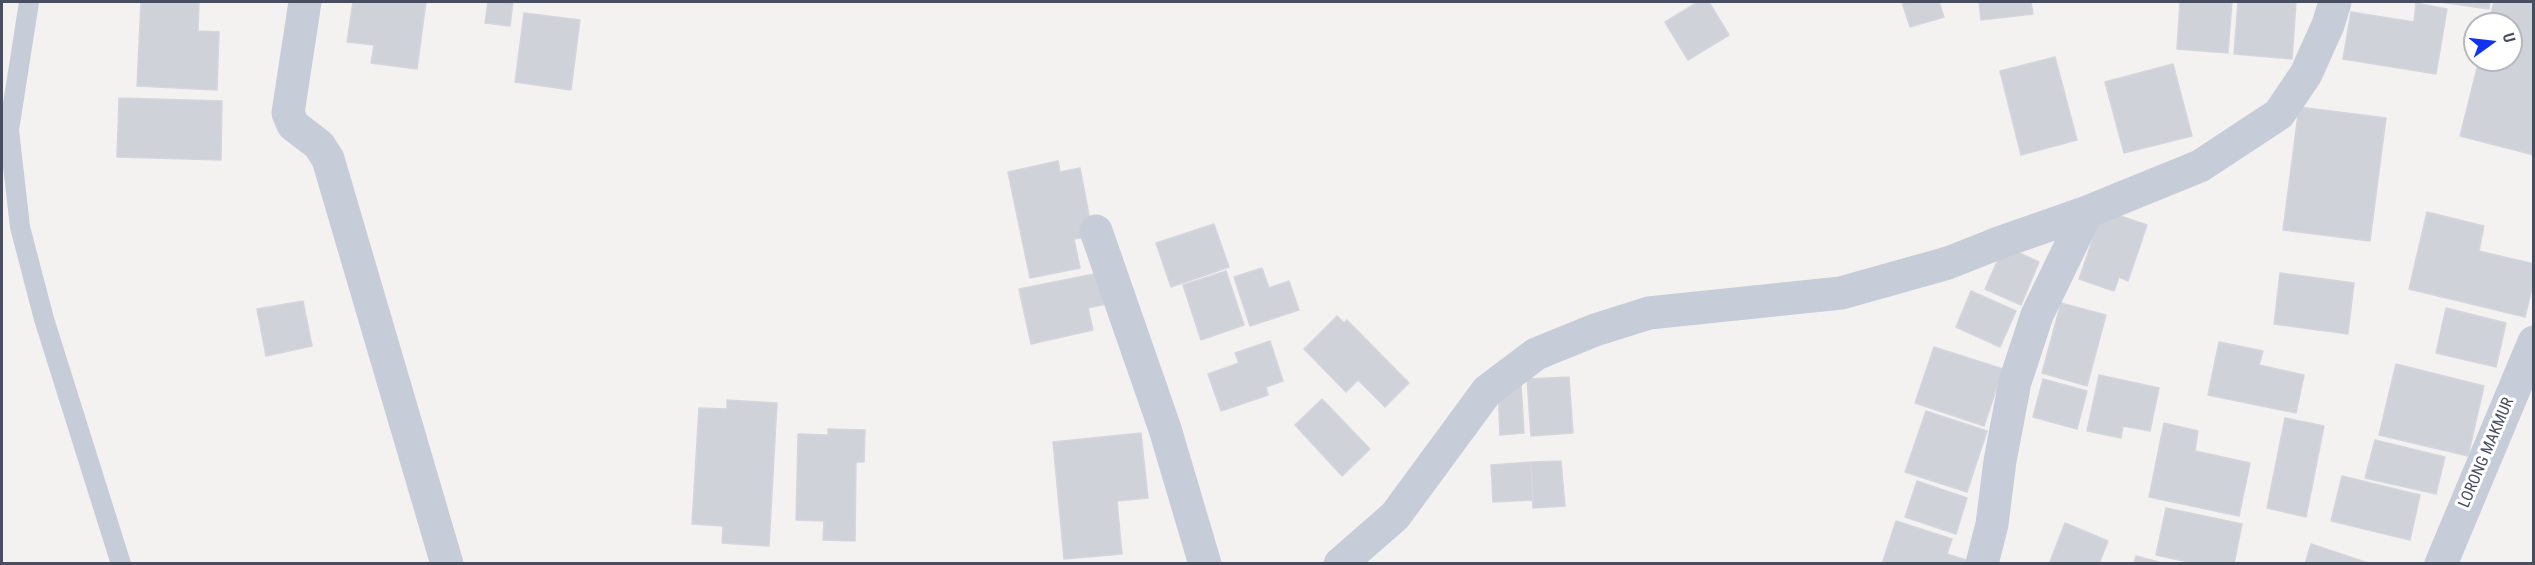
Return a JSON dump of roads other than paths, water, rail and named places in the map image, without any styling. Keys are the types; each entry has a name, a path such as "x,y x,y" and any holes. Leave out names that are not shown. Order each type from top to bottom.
{"street":[{"path":"305,2 288,113 293,125 319,145 328,159 447,564"},
{"path":"1340,564 1395,516 1487,391 1536,354 1595,330 1650,313 1841,293 1948,263 2087,212 2200,166 2279,114 2306,74 2328,25 2335,2"},
{"path":"1982,564 1992,524 2000,461 2015,382 2037,315 2087,212"},
{"path":"1096,231 1165,429 1205,564"},
{"name":"LORONG MAKMUR","path":"2441,564 2534,342"}],"lane":[{"path":"29,2 9,130 20,227 44,319 122,564"}]}
